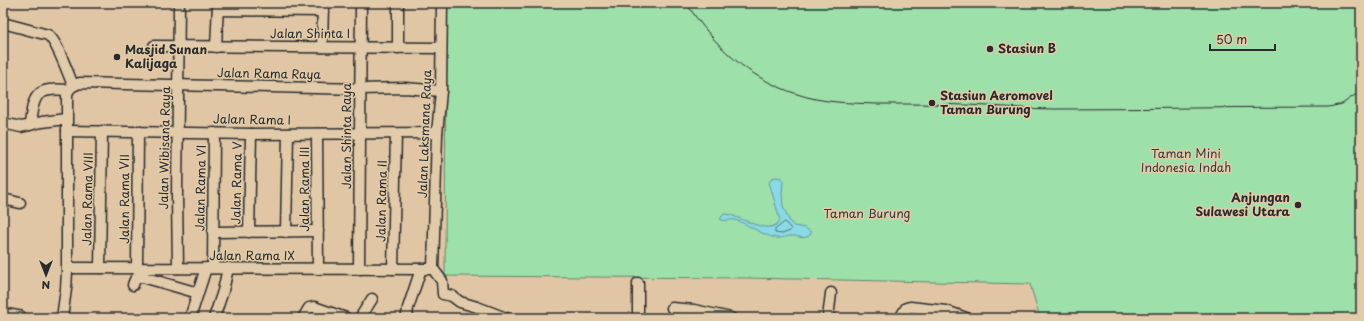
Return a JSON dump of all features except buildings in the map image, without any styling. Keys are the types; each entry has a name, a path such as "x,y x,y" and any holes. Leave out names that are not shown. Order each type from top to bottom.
{"main road":[{"path":"3,315 20,318"}],"street":[{"name":"Jalan Wibisana Raya","path":"178,268 179,3"},
{"name":"Jalan Shinta Raya","path":"359,269 361,3"},
{"path":"398,3 398,48"},
{"name":"Jalan Laksmana Raya","path":"434,267 437,133 441,91 442,3"},
{"path":"216,47 218,6 323,7 322,47"},
{"path":"3,23 51,37 59,52 71,88 66,119 67,268 62,318"},
{"name":"Jalan Shinta I","path":"154,46 441,48"},
{"name":"Jalan Rama Raya","path":"30,125 32,106 37,96 47,90 71,88 80,83 360,89 405,88 441,91"},
{"path":"3,122 20,127 66,119"},
{"name":"Jalan Rama I","path":"67,131 251,134 437,133"},
{"name":"Jalan Rama VIII","path":"100,268 102,131"},
{"name":"Jalan Rama VII","path":"137,268 138,131"},
{"name":"Jalan Rama VI","path":"190,318 198,293 210,268 213,232 214,133"},
{"name":"Jalan Rama V","path":"249,232 251,134"},
{"path":"286,232 288,134"},
{"name":"Jalan Rama III","path":"317,134 318,269"},
{"name":"Jalan Rama II","path":"393,269 396,134"},
{"path":"3,200 20,203"},
{"path":"213,232 318,231"},
{"path":"434,267 442,281 443,294 452,296 460,302 492,316 506,318"},
{"name":"Jalan Rama IX","path":"67,268 420,269 434,267"},
{"path":"215,317 224,291 228,268"},
{"path":"409,318 407,315 408,308 420,269"},
{"path":"132,285 135,278 138,276 144,276 198,293"},
{"path":"638,283 638,318"},
{"path":"828,318 831,293"},
{"path":"360,318 372,299"},
{"path":"303,318 309,308 314,307 346,318"},
{"path":"900,318 906,308 910,307 941,310 966,318"},
{"path":"672,308 694,310 731,318"}],"green space":[{"name":"Taman Mini Indonesia Indah","path":"446,3 1361,3 1361,318 1040,318 1030,284 745,278 445,276"}],"water":[{"path":"772,178 781,178 783,181 783,206 790,222 794,226 805,228 811,232 809,236 805,238 791,236 776,238 735,220 720,219 724,214 762,226 769,227 775,225 780,220 769,182"}],"tram line":[{"path":"686,3 697,19 721,47 747,69 762,79 779,87 807,97 827,101 1045,109 1329,107 1342,104 1361,91"}],"place":[{"name":"Stasiun B","path":"990,49"},
{"name":"Masjid Sunan Kalijaga","path":"117,57"},
{"name":"Stasiun Aeromovel Taman Burung","path":"932,103"},
{"name":"Anjungan Sulawesi Utara","path":"1298,205"}],"park label":[{"name":"Taman Burung","path":"867,214"}]}
